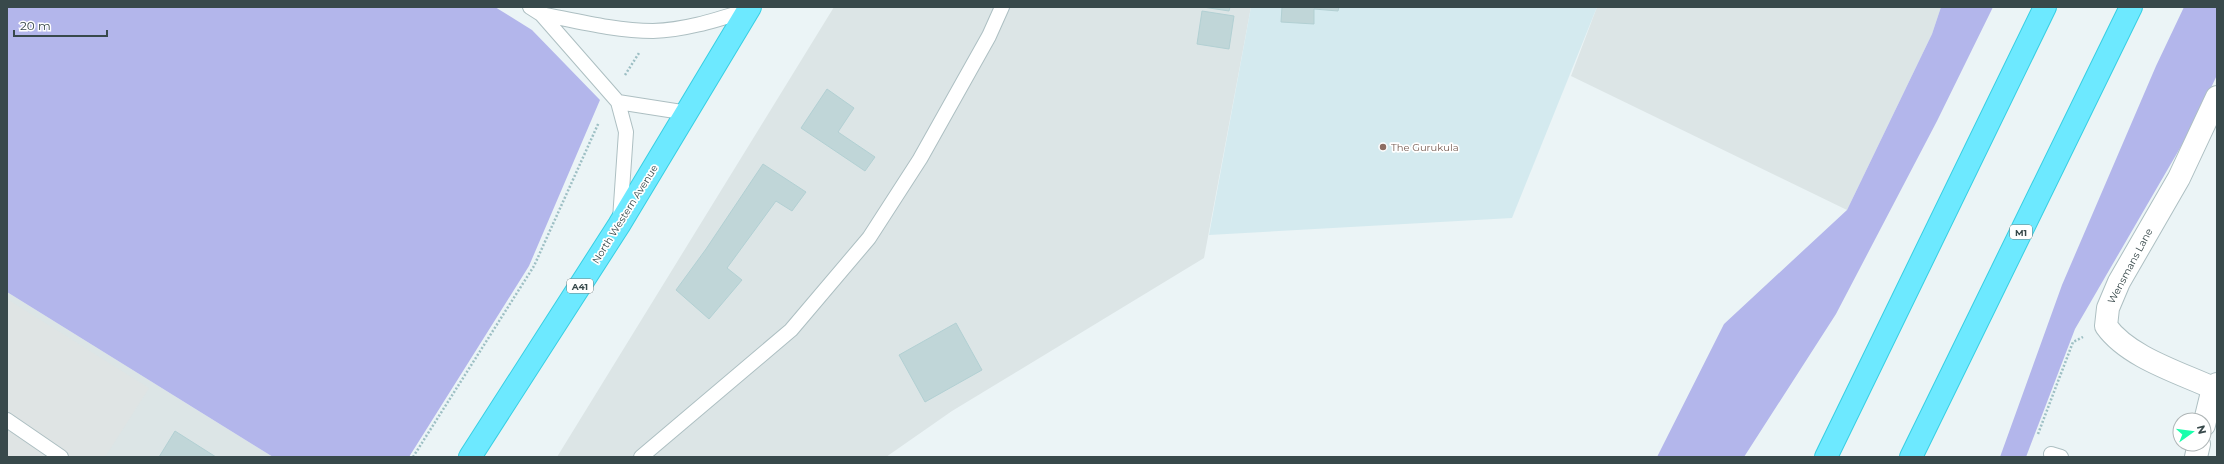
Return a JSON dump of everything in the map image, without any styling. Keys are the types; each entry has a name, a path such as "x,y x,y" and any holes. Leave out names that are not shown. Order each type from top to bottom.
{"highway":[{"path":"1826,457 2045,7"},
{"name":"M1","path":"1911,457 2131,7"},
{"name":"North Western Avenue","path":"470,457 619,225 688,113 749,9"}],"street":[{"name":"Wensmans Lane","path":"2106,326 2108,308 2119,282 2179,178 2217,97"},
{"path":"2106,326 2113,336 2128,348 2215,386 2208,412"}],"lane":[{"path":"642,457 791,330 869,238 920,159 989,36 1002,7"},
{"path":"536,10 619,28 652,31 692,27 749,9"},
{"path":"536,10 618,102 626,132 619,225"},
{"path":"618,102 688,113"},
{"path":"7,420 61,457"}],"path":[{"path":"624,76 641,49"},
{"path":"413,457 534,266 601,116"},
{"path":"2038,435 2073,342 2106,326"}],"shaded area":[{"path":"7,7 495,7 532,30 600,100 529,266 409,457 273,457 7,292"},
{"path":"834,7 1251,7 1204,258 952,411 886,457 557,457"},
{"name":"The Gurukula","path":"1251,7 1597,7 1512,218 1209,235"},
{"path":"1597,7 1941,7 1932,34 1847,210 1571,76"},
{"path":"1941,7 1993,7 1937,121 1836,314 1744,457 1657,457 1724,324 1847,210 1932,34"},
{"path":"2184,7 2217,7 2217,75 2194,124 2075,329 2026,457 2000,457 2062,285 2156,66"},
{"path":"7,292 273,457 7,457"},
{"path":"7,299 149,388 105,457 7,457"}],"building":[{"path":"1203,7 1230,7 1229,11"},
{"path":"1282,7 1339,7 1338,11 1314,9 1314,24 1281,22"},
{"path":"1202,11 1234,16 1229,49 1197,44"},
{"path":"827,89 854,108 838,132 875,157 865,171 801,128"},
{"path":"763,164 806,192 792,211 776,201 727,268 742,280 709,319 676,290 706,249"},
{"path":"956,323 982,370 925,402 899,355"},
{"path":"175,431 216,457 159,457"}],"place":[{"name":"The Gurukula","path":"1383,147"}]}
